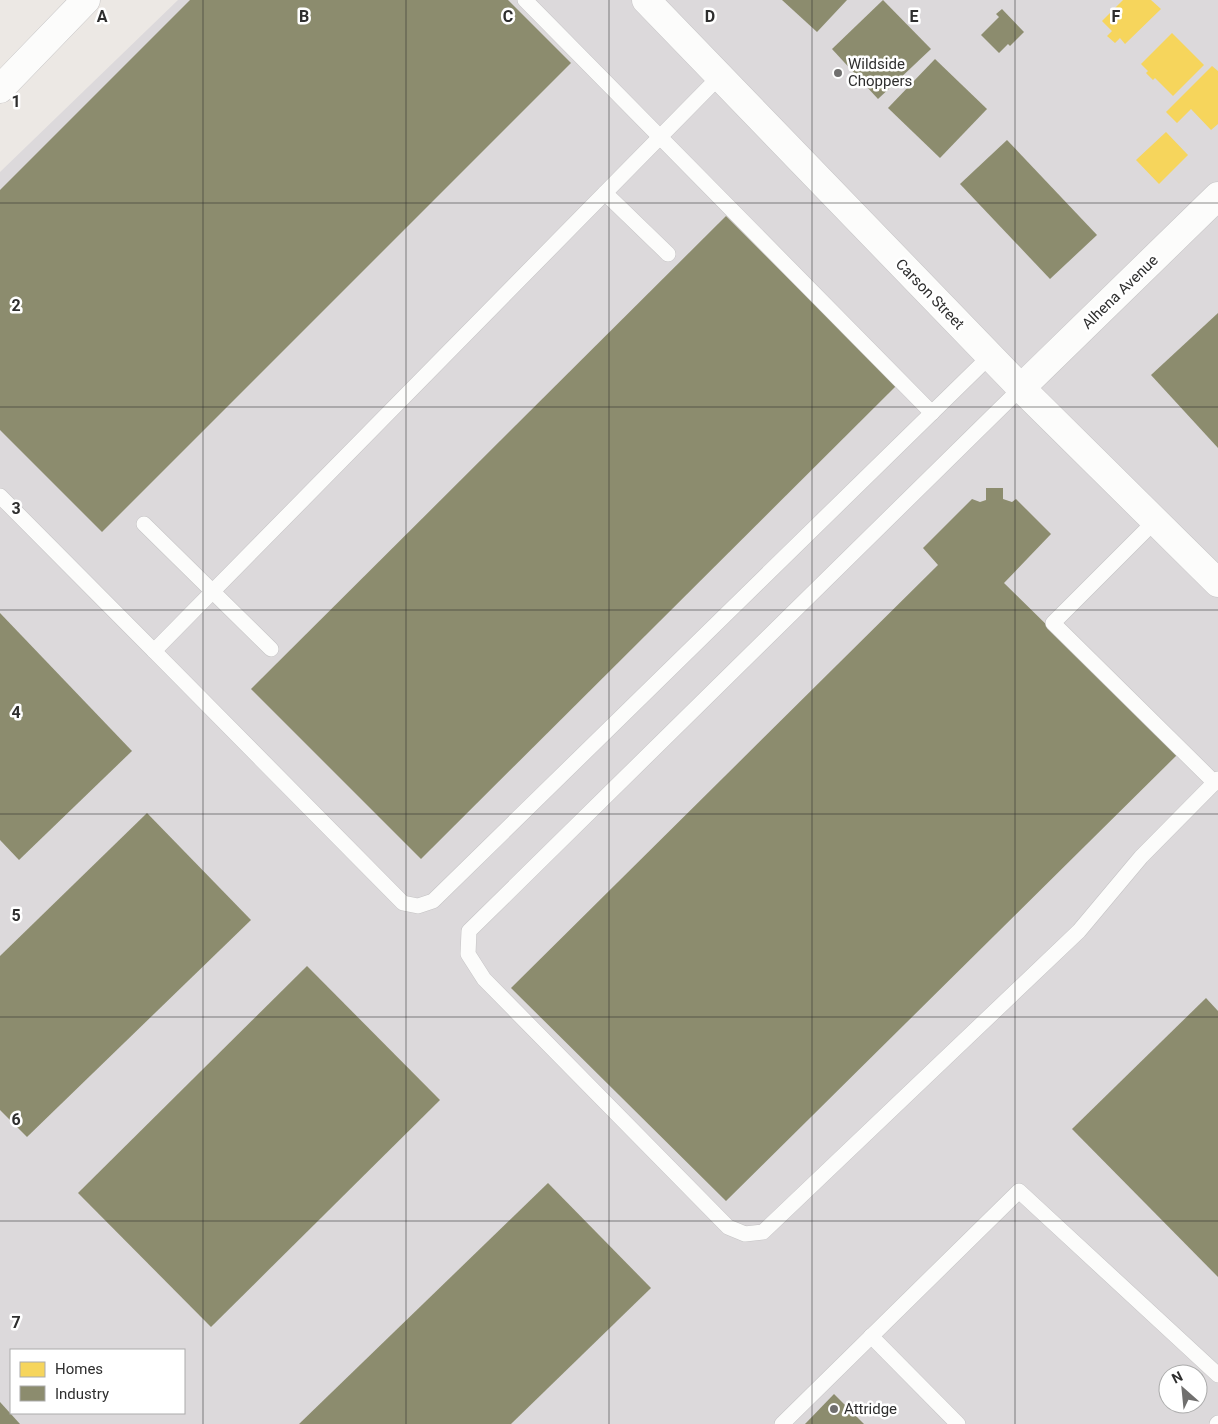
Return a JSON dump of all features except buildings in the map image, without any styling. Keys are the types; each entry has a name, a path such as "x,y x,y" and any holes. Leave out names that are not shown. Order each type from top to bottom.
{"street":[{"name":"Carson Street","path":"646,0 1021,388 1218,583"},
{"path":"0,89 75,4"},
{"name":"Alhena Avenue","path":"1021,388 1218,196"}],"lane":[{"path":"525,0 932,413"},
{"path":"154,651 720,76"},
{"path":"605,193 668,254"},
{"path":"0,496 403,903 418,906 433,901 990,356"},
{"path":"1021,388 469,931 468,954 484,979 728,1227 745,1234 763,1232 1079,931 1141,857 1216,781 1053,623 1155,521"},
{"path":"144,524 272,649"},
{"path":"782,1424 1019,1191 1218,1376"},
{"path":"871,1336 958,1424"}],"shaded area":[{"path":"178,0 1218,0 1218,1424 0,1424 0,172"}],"place":[{"name":"Wildside Choppers","path":"838,73"},
{"name":"Attridge","path":"834,1409"}]}
